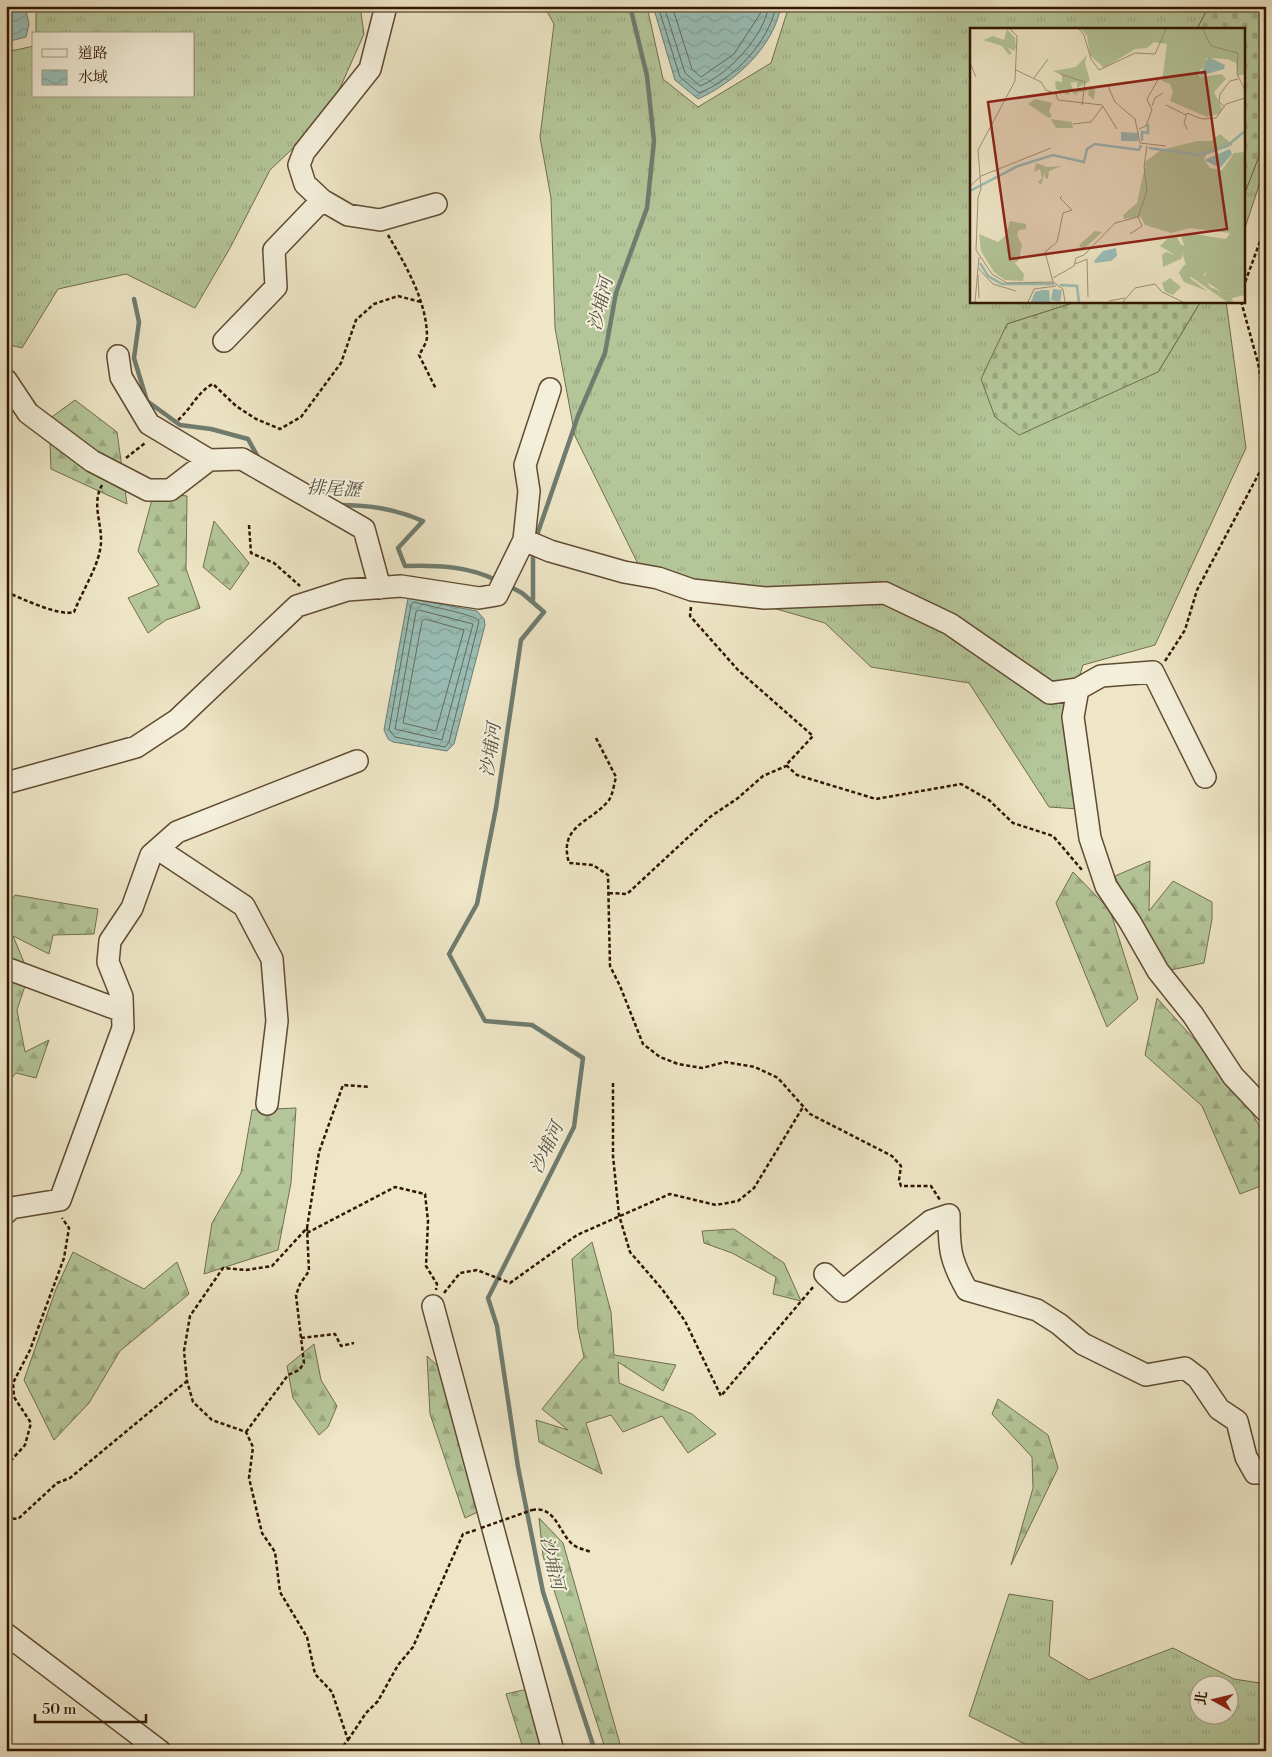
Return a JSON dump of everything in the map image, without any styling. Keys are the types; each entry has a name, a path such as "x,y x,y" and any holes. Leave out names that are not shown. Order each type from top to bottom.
{"street":[{"path":"386,6 370,69 304,152 299,165 305,184 322,200 348,215 380,220 436,204"},
{"path":"224,341 276,288 274,250 322,200"},
{"path":"118,356 120,377 149,424 209,460 242,459 364,529 380,588"},
{"path":"6,380 28,413 92,461 148,490 170,490 209,460"},
{"path":"6,783 136,747 177,720 296,606 347,590 401,586 479,598 497,596 533,544 525,465 550,389"},
{"path":"533,544 624,572 658,578 692,590 765,598 885,593 950,624 1050,693 1078,689 1101,676 1153,672 1205,777"},
{"path":"1078,689 1073,717 1090,838 1106,886 1130,922 1158,971 1194,1015 1234,1076 1266,1111"},
{"path":"6,1213 11,1208 60,1200 123,1028 122,997 108,962 110,941 132,908 151,855 177,832 357,761"},
{"path":"158,849 244,906 272,959 276,1021 267,1104"},
{"path":"6,968 122,1012"},
{"path":"825,1274 843,1291 931,1221 949,1215 948,1249 954,1267 967,1290 1037,1310 1060,1324 1083,1344 1146,1375 1185,1368 1198,1378 1219,1409 1237,1421 1246,1457 1255,1473 1266,1472"},
{"path":"434,1306 554,1751"},
{"path":"6,1634 160,1751"}],"path":[{"path":"380,220 402,259 421,302 427,338 420,355 436,389"},
{"path":"1244,285 1266,225"},
{"path":"1242,302 1258,363 1266,408"},
{"path":"1153,672 1168,658 1185,630 1197,590 1265,462 1266,447"},
{"path":"249,526 251,553 274,563 316,600"},
{"path":"609,893 627,894 710,817 738,798 763,776 786,766 813,736 738,670 690,616 692,590"},
{"path":"596,738 616,777 610,799 571,832 565,849 569,863 593,865 608,876 610,966 643,1044 660,1057 678,1064 702,1068 725,1062 756,1067 778,1078 810,1114 892,1156 901,1166 899,1180 901,1186 931,1186 949,1215"},
{"path":"786,766 797,774 876,799 961,784 989,800 1013,823 1053,836 1079,868 1106,886"},
{"path":"613,1084 613,1156 619,1215 630,1252 662,1289 685,1321 721,1396 825,1274"},
{"path":"246,1432 288,1375 304,1363 296,1294 309,1271 307,1228 319,1152 343,1085 370,1087"},
{"path":"434,1306 460,1273 477,1270 510,1283 577,1235 670,1194 716,1205 738,1201 754,1188 803,1107"},
{"path":"307,1233 395,1186 425,1194 428,1220 426,1266 437,1284 434,1306"},
{"path":"6,1466 25,1445 31,1423 14,1398 13,1383 30,1350 64,1258 68,1228 52,1201"},
{"path":"307,1228 272,1266 246,1270 223,1268 190,1316 184,1351 187,1381 193,1402 212,1420 246,1432 252,1447 249,1478 262,1533 275,1552 280,1592 307,1637 314,1674 332,1692 348,1740"},
{"path":"301,1338 335,1334 341,1346 354,1343"},
{"path":"6,1518 18,1519 56,1483 70,1478 187,1381"},
{"path":"339,1751 366,1713 378,1701 398,1665 413,1647 463,1534 540,1508 550,1514 574,1546 591,1552"}],"green space":[{"path":"36,6 360,6 364,34 328,115 270,170 230,248 195,308 126,274 58,289 22,348 6,344 6,52 32,46 32,98 195,98 195,32 36,32"},
{"path":"544,6 647,6 663,79 698,107 771,63 789,6 1209,6 1198,28 970,28 970,302 1076,302 1007,324 1158,372 1200,302 1226,302 1246,448 1155,645 1083,665 1065,721 1078,809 1049,807 969,683 871,667 825,623 641,570 575,436 555,328 551,198 540,137 554,24"},
{"path":"1209,6 1266,6 1266,51 1259,82 1259,156 1244,195 1244,28 1198,28"},
{"path":"1266,51 1264,170 1244,231 1244,195 1259,156 1259,82"},
{"path":"1076,302 1200,302 1158,372 1019,435 995,417 981,379 1007,324"},
{"path":"75,400 117,432 127,504 51,469 49,419"},
{"path":"154,492 187,496 186,569 200,608 166,620 148,633 128,598 159,585 138,551"},
{"path":"214,521 249,563 230,590 203,567"},
{"path":"1150,861 1149,911 1173,881 1212,902 1212,919 1204,963 1171,970 1127,905 1115,876"},
{"path":"1073,872 1110,910 1138,999 1107,1027 1056,903"},
{"path":"15,895 98,909 94,934 53,935 49,954 13,936 29,974 17,1010 25,1052 49,1040 36,1078 16,1073 6,1084 6,978 14,972 6,948 6,907"},
{"path":"1157,998 1238,1088 1266,1138 1266,1184 1240,1194 1202,1106 1145,1055"},
{"path":"296,1108 291,1183 278,1250 204,1274 212,1223 241,1173 252,1110"},
{"path":"734,1229 784,1263 801,1301 773,1294 776,1277 732,1253 704,1243 702,1231"},
{"path":"592,1242 611,1312 614,1355 676,1365 663,1391 618,1362 619,1383 692,1414 716,1434 688,1453 662,1416 623,1432 611,1415 586,1423 602,1474 539,1442 536,1420 568,1430 542,1409 584,1357 578,1329 572,1259"},
{"path":"73,1252 144,1289 177,1262 189,1294 120,1351 89,1403 54,1440 24,1380 56,1289"},
{"path":"314,1344 321,1380 337,1406 328,1427 319,1435 293,1398 287,1366"},
{"path":"427,1356 443,1371 486,1508 465,1518 430,1414"},
{"path":"998,1399 1048,1435 1058,1468 1011,1565 1033,1488 1032,1457 992,1414"},
{"path":"539,1518 563,1543 622,1751 606,1751 543,1556"},
{"path":"1009,1594 1053,1601 1049,1656 1089,1680 1173,1648 1224,1674 1190,1674 1190,1724 1240,1724 1240,1680 1266,1684 1266,1751 1039,1751 969,1716"},
{"path":"532,1688 561,1751 524,1751 506,1694"}],"water":[{"path":"6,6 25,6 29,24 26,37 6,42"},
{"path":"653,6 781,6 770,36 750,62 725,83 698,99 675,80"},
{"path":"408,598 477,611 484,619 485,625 454,744 447,751 393,742 388,739 384,730"}],"waterway":[{"name":"沙埔河","path":"536,538 578,416 605,353 616,293 647,208 654,141 647,76 630,6"},
{"name":"排尾瀝","path":"134,299 139,322 134,358 147,401 180,425 211,429 248,439 259,459"},
{"name":"排尾瀝","path":"340,505 382,508 423,521 398,548 405,566 464,569 498,581"},
{"name":"沙埔河","path":"533,550 533,602"},
{"name":"沙埔河","path":"509,586 522,593 544,612 521,640 496,808 477,904 449,954 485,1021 532,1025 583,1058 574,1127 488,1298 497,1326 518,1467 543,1592 595,1751"}]}
